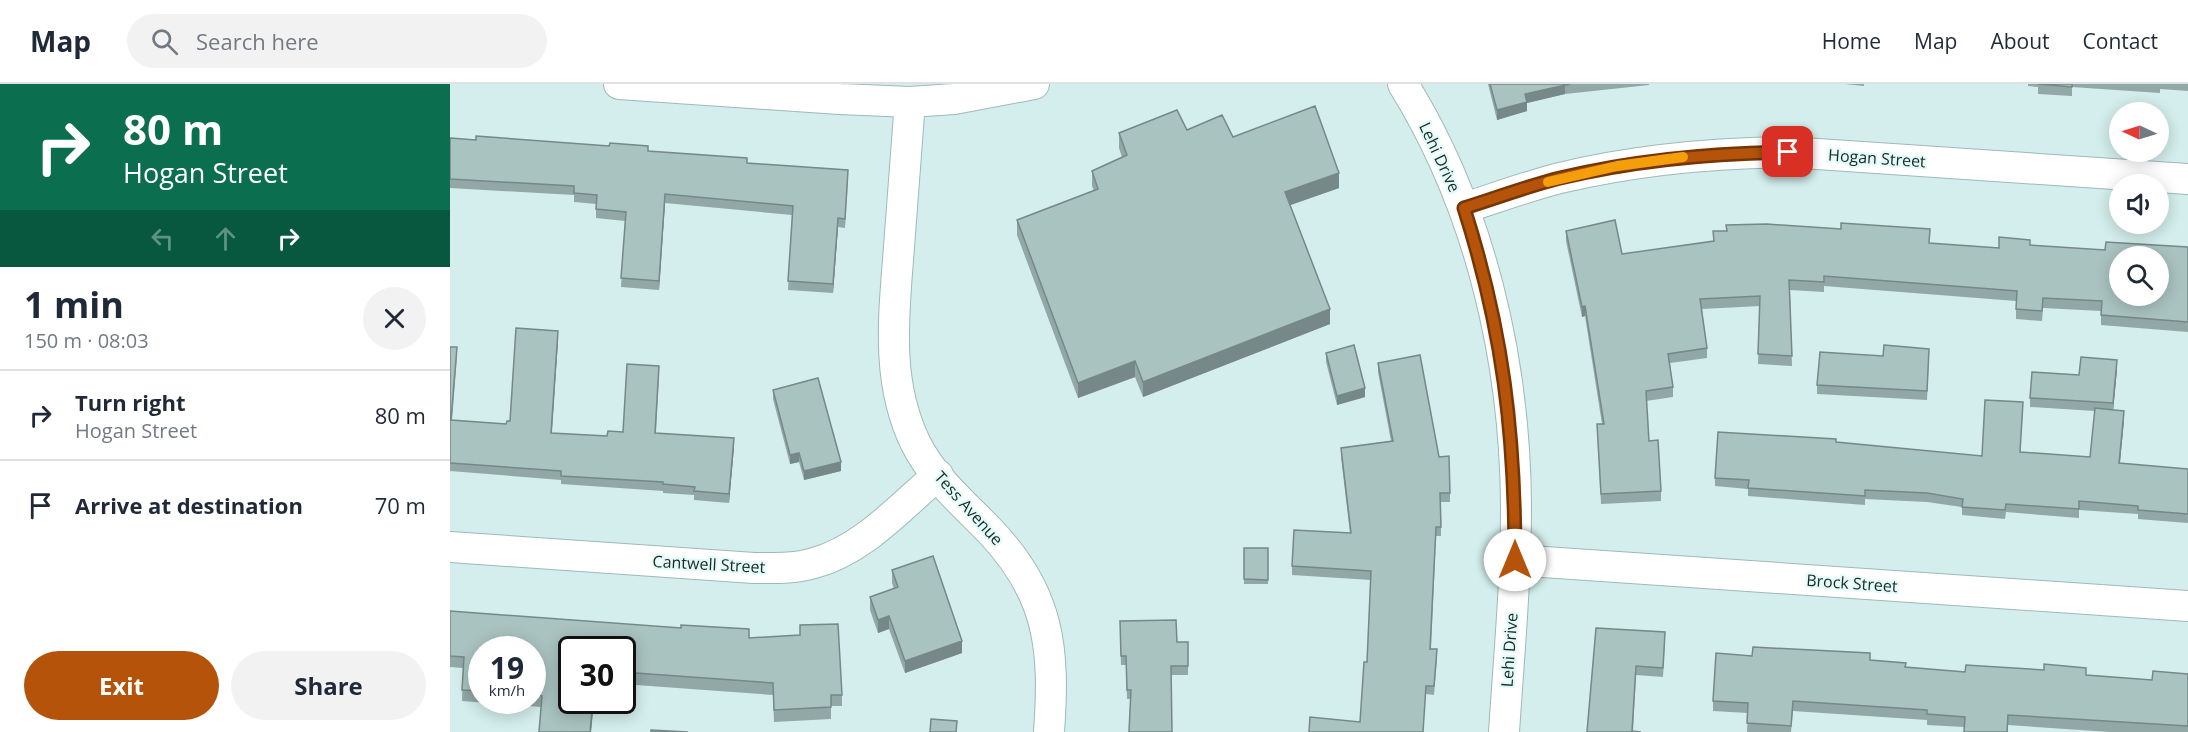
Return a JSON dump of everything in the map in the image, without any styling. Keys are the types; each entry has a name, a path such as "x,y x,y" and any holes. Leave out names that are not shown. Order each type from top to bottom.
{"street":[{"path":"619,84 910,102 954,99 1034,84"},
{"name":"Lehi Drive","path":"1403,84 1440,154 1464,208 1485,275 1507,388 1513,446 1515,560 1504,732"},
{"name":"Tess Avenue","path":"910,102 893,334 895,375 917,444 938,475 1015,559 1035,597 1047,631 1052,658 1049,732"},
{"name":"Hogan Street","path":"1464,208 1559,178 1617,166 1733,153 1788,152 2188,179"},
{"name":"Cantwell Street","path":"450,547 754,568 793,567 813,564 865,538 938,475"},
{"name":"Brock Street","path":"1515,560 2188,606"}],"building":[{"path":"1490,84 1570,84 1525,94 1527,102 1497,110"},
{"path":"2038,84 2072,84 2072,87"},
{"path":"1315,106 1339,173 1285,192 1330,309 1143,382 1135,361 1078,383 1017,220 1098,189 1092,171 1127,155 1119,133 1177,110 1187,130 1222,115 1233,137"},
{"path":"476,136 609,146 610,143 648,146 648,151 747,158 747,163 848,170 845,219 838,218 833,284 788,281 793,206 665,194 659,281 621,278 626,212 596,209 597,195 574,193 574,186 450,179 450,138 476,140"},
{"path":"1615,220 1622,254 1714,241 1713,231 1727,231 1726,225 1767,224 1841,229 1841,223 1930,229 1929,243 1999,248 1999,237 2030,240 2030,245 2105,250 2106,242 2188,247 2188,322 2101,315 2102,301 2043,298 2042,311 2016,309 2017,291 1824,276 1824,282 1789,280 1792,356 1758,354 1760,296 1700,299 1707,348 1668,354 1673,387 1646,391 1649,441 1658,440 1661,491 1601,494 1597,424 1604,424 1585,306 1582,307 1566,231"},
{"path":"516,328 558,331 551,433 607,436 608,431 623,432 627,364 659,366 655,433 734,438 729,494 694,491 695,487 663,484 663,482 561,476 561,471 450,463 450,347 457,347 451,420 506,424 510,421"},
{"path":"1354,345 1365,388 1337,396 1326,353"},
{"path":"1884,345 1929,349 1927,391 1817,385 1820,352 1883,356"},
{"path":"1420,355 1439,457 1449,456 1450,493 1440,493 1441,527 1436,527 1430,649 1437,649 1434,686 1426,686 1423,732 1309,732 1310,717 1360,722 1364,662 1367,662 1371,571 1292,566 1294,530 1351,533 1341,448 1393,441 1378,363"},
{"path":"2081,357 2117,360 2113,403 2030,398 2032,372 2079,375"},
{"path":"818,378 841,462 804,471 799,453 790,455 773,390"},
{"path":"1985,400 2023,402 2020,452 2090,457 2095,408 2124,411 2119,463 2188,469 2188,514 2138,510 2138,506 2079,501 2079,509 2006,504 2005,510 1962,507 1963,499 1927,493 1865,490 1865,496 1748,488 1749,480 1715,478 1718,432 1836,439 1836,442 1982,456"},
{"path":"1244,548 1268,548 1268,580 1244,579"},
{"path":"933,556 962,641 905,661 889,616 878,620 870,597 898,587 892,570"},
{"path":"450,611 681,628 681,625 749,629 749,638 800,635 800,625 838,624 842,695 831,695 831,707 774,710 773,683 636,673 636,636 558,636 558,714 592,714 590,732 539,732 540,714 546,714 546,636 468,636 468,690 462,690 464,657 450,656"},
{"path":"1176,620 1177,642 1188,642 1188,666 1171,666 1172,732 1129,732 1131,690 1127,690 1126,656 1121,656 1120,621"},
{"path":"1596,628 1665,632 1663,668 1636,666 1632,731 1641,732 1587,732"},
{"path":"1753,647 1870,653 1870,660 1906,663 1905,667 1965,672 1966,665 2044,670 2044,664 2086,668 2086,675 2152,680 2153,671 2188,674 2188,726 2008,715 2007,732 1964,732 1965,717 1927,714 1927,710 1793,701 1791,726 1747,723 1748,703 1713,701 1716,653 1752,656"},
{"path":"931,719 957,721 956,732 930,732"},
{"path":"651,730 688,732 651,732"}],"slow traffic":[{"path":"1548,182 1617,166 1683,157"}],"route":[{"path":"1515,560 1516,503 1507,388 1485,275 1464,208 1559,178 1617,166 1677,157 1788,152"}]}
